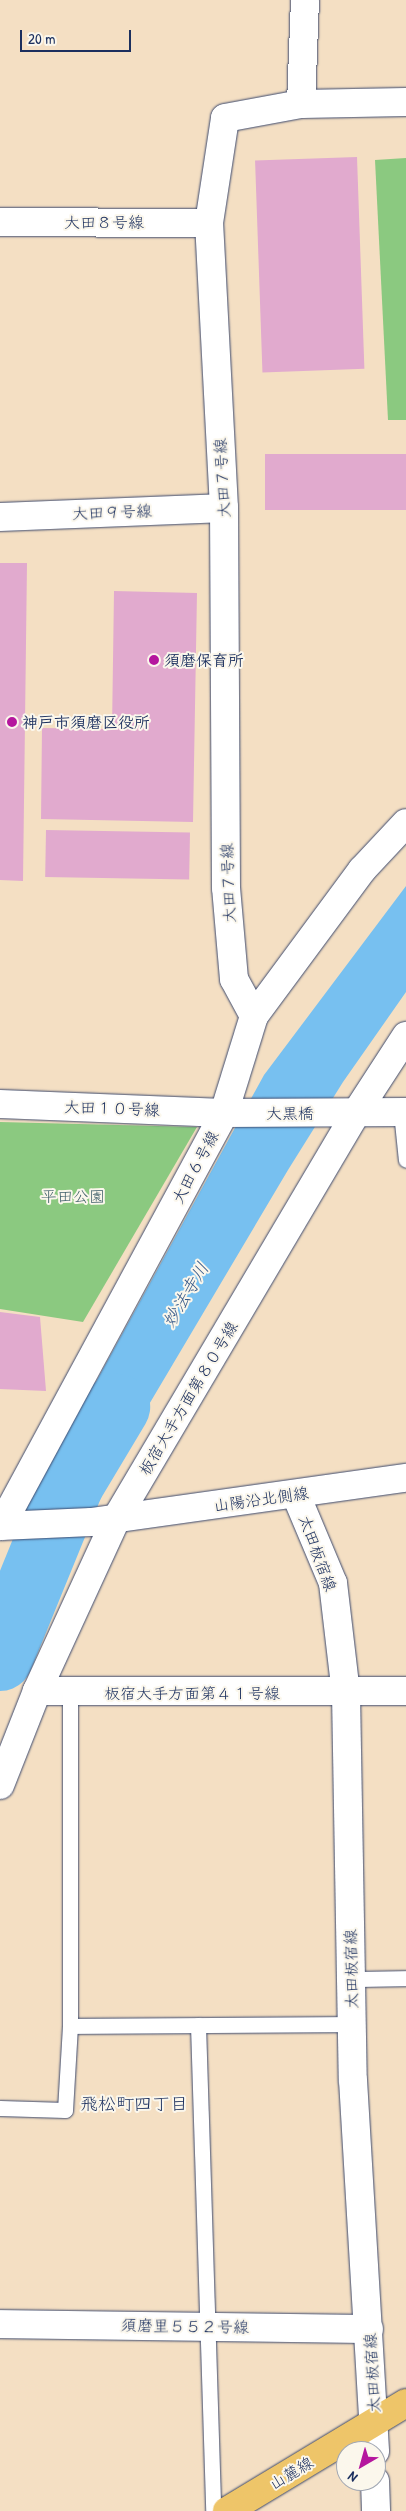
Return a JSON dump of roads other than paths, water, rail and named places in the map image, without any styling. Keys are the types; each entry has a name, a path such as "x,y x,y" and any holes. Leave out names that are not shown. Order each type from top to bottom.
{"main road":[{"name":"山麓線","path":"228,2511 406,2403"}],"street":[{"path":"301,104 305,0"},
{"name":"大田７号線","path":"254,1016 234,979 226,888 224,508 209,223 225,118 301,104 406,102"},
{"name":"大田８号線","path":"0,222 209,223"},
{"name":"大田９号線","path":"0,516 224,508"},
{"name":"大田６号線","path":"1,1526 224,1112 254,1016 362,870 406,824"},
{"name":"板宿大手方面第８０号線","path":"0,1785 104,1521 356,1112 406,1036"},
{"name":"大田１０号線","path":"0,1104 224,1112"},
{"name":"大黒橋","path":"224,1112 404,1112"},
{"name":"山陽沿北側線","path":"1,1526 104,1521 406,1478"},
{"name":"太田板宿線","path":"296,1495 333,1583 346,1693 352,2024 375,2441"},
{"name":"板宿大手方面第４１号線","path":"37,1691 346,1693 406,1691"},
{"name":"須磨里５５２号線","path":"0,2324 369,2329"},
{"path":"375,2491 376,2511"}],"lane":[{"path":"404,1112 406,1160"},
{"path":"0,2108 65,2110 70,2026 70,1692"},
{"path":"351,1979 406,1978"},
{"path":"70,2026 352,2024"},
{"path":"198,2025 213,2511"}],"water":[{"path":"406,886 406,992 343,1082 288,1170 103,1482 36,1491 264,1075"}],"waterway":[{"name":"妙法寺川","path":"0,1658 71,1484 117,1407"}],"place":[{"name":"須磨保育所","path":"154,660"},
{"name":"神戸市須磨区役所","path":"12,722"}],"district":[{"name":"飛松町四丁目","path":"134,2104"}],"park label":[{"name":"平田公園","path":"73,1196"}]}
